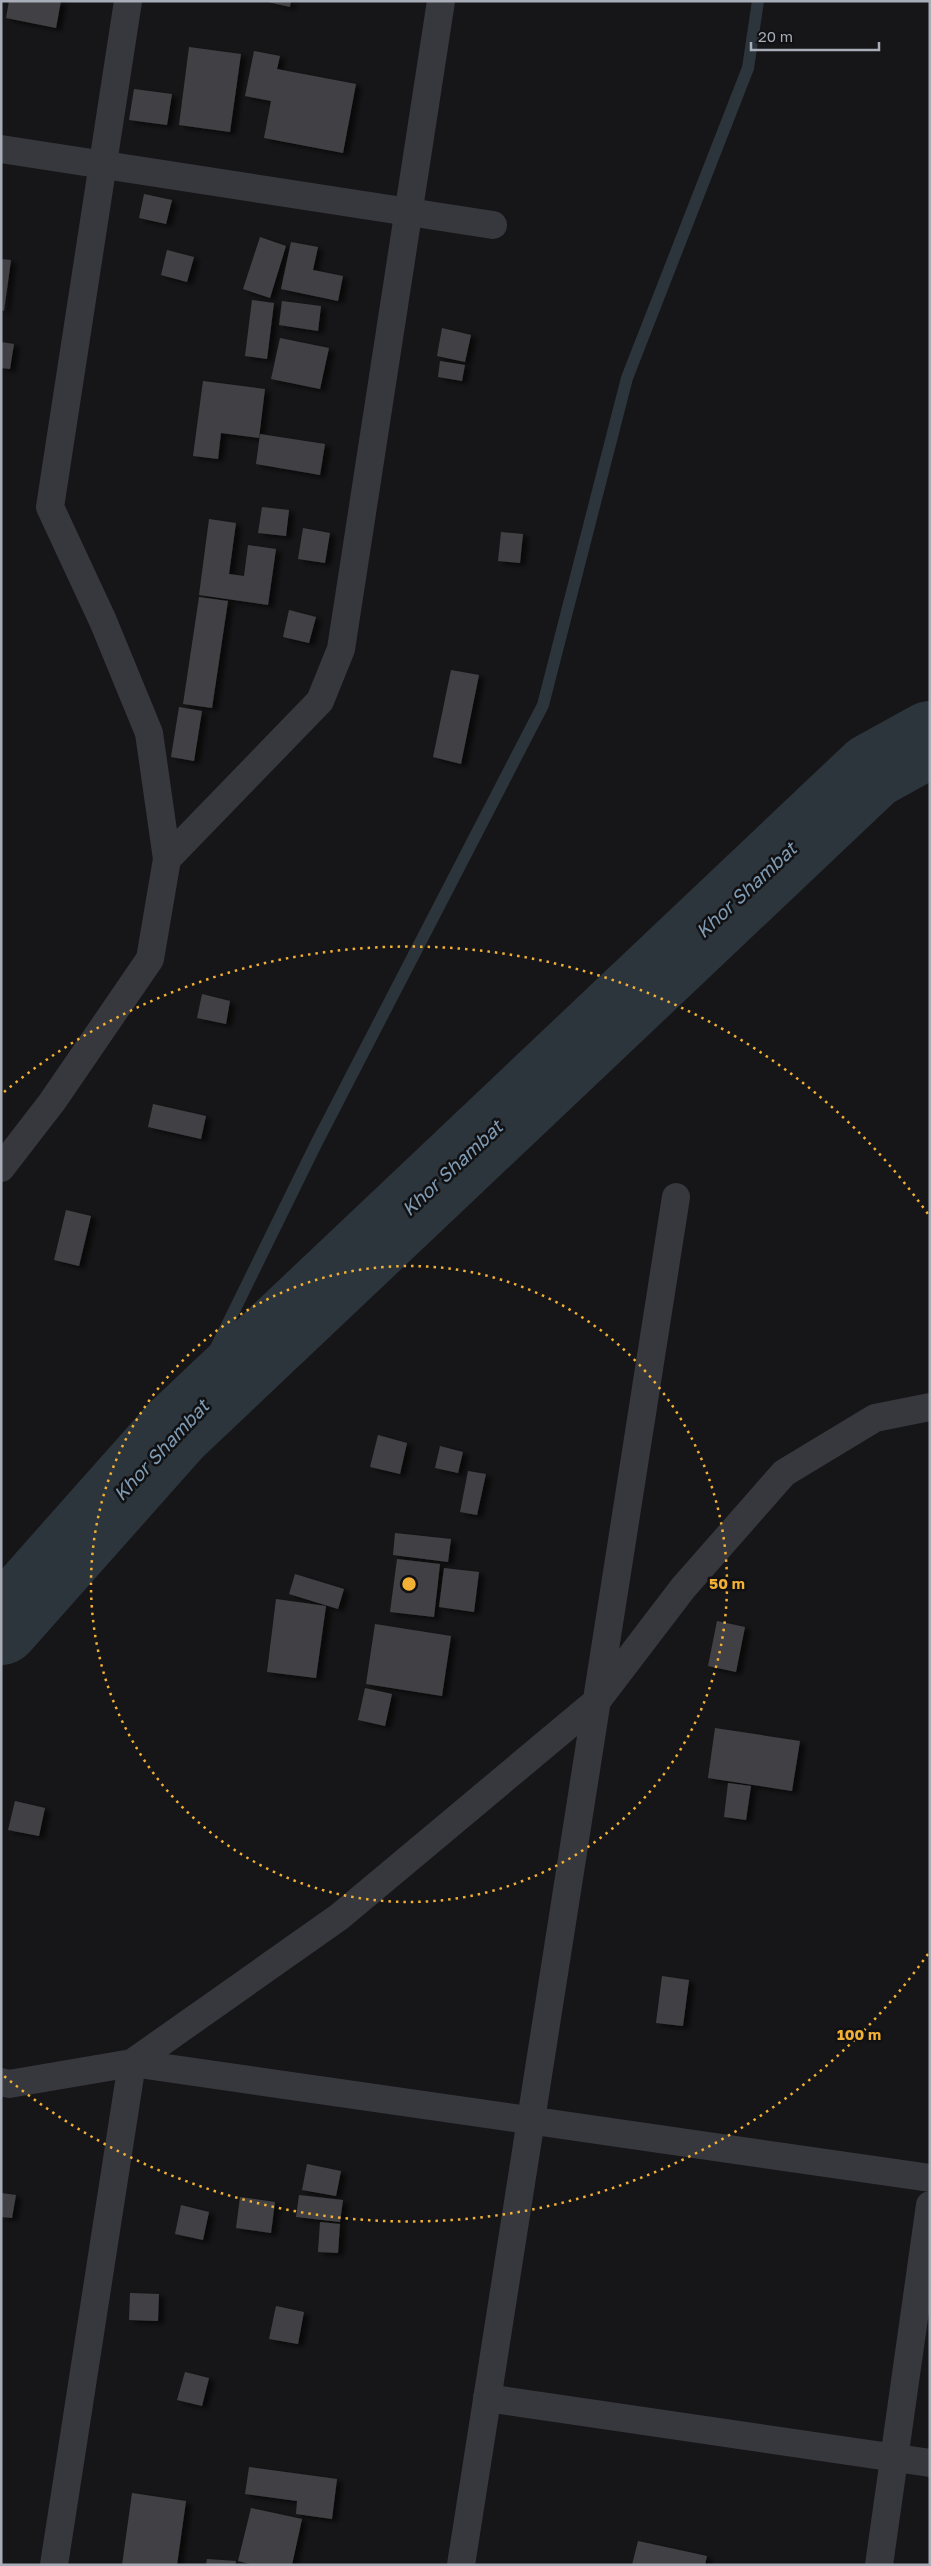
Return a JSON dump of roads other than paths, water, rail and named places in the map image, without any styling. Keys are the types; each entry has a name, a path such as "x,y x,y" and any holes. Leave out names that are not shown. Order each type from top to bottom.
{"street":[{"path":"1,1168 52,1102 150,959 167,859 149,733 104,621 50,507 128,1"},
{"path":"167,859 320,701 341,650 441,1"},
{"path":"1,149 493,224"},
{"path":"461,2565 676,1197"},
{"path":"54,2565 132,2063 339,1916 596,1702 683,1588 784,1473 875,1418 930,1407"},
{"path":"1,2082 9,2084 132,2063 930,2178"},
{"path":"879,2565 930,2205"},
{"path":"487,2398 930,2463"}],"waterway":[{"path":"175,1431 316,1144 543,705 627,378 748,68 758,1"},
{"name":"Khor Shambat","path":"1,1627 175,1431 872,771 930,739"}]}
